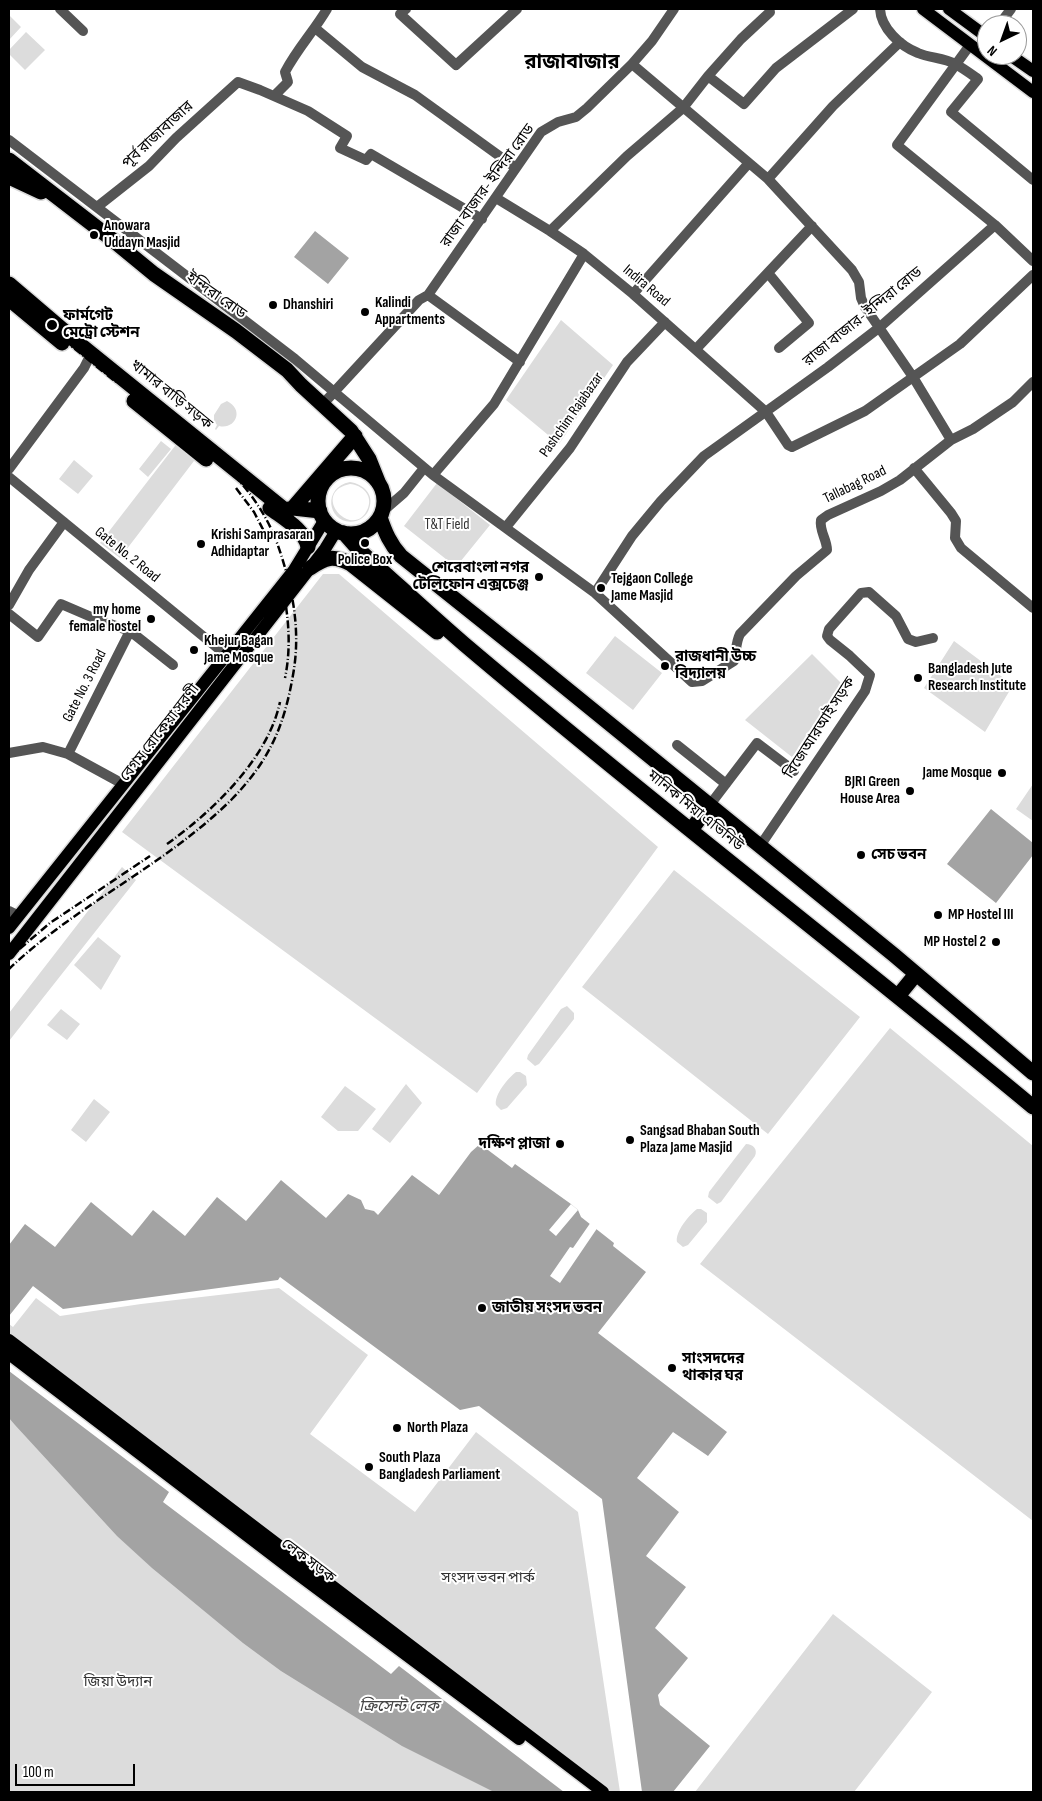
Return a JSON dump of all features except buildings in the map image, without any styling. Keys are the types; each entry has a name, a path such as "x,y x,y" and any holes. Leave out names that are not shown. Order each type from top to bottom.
{"highway":[{"name":"ইন্দিরা রোড","path":"9,160 109,236 154,274 236,331 287,370 354,436 369,459 379,484"},
{"path":"9,177 59,198"},
{"name":"খামার বাড়ি সড়ক","path":"9,284 89,358 285,510 293,508 331,524"},
{"path":"9,300 89,358 185,442 302,534 308,547"},
{"path":"293,508 354,436"},
{"path":"358,469 371,475 379,484 384,497 381,515 376,523 363,532 355,534 331,524 318,497 327,479 338,471 358,469"},
{"name":"মানিক মিয়া এভিনিউ","path":"381,515 386,534 393,547 401,556 760,846 1033,1073"},
{"name":"মানিক মিয়া এভিনিউ","path":"331,524 463,643 690,830 898,996 1033,1107"},
{"path":"310,568 321,560 332,558 343,560 351,564 437,633 449,640 463,643"},
{"path":"690,830 710,806"},
{"path":"898,996 916,974"}],"main road":[{"path":"923,9 1033,92"},
{"path":"949,9 977,30"},
{"name":"বেগম রোকেয়া সরণী","path":"9,928 14,913 123,784 294,570 308,547 331,524"},
{"name":"বেগম রোকেয়া সরণী","path":"9,954 325,549 331,524"},
{"path":"9,1340 603,1792"},
{"name":"লেক সড়ক","path":"9,1354 300,1576 589,1792"}],"street":[{"path":"60,9 83,31"},
{"path":"326,9 285,72 288,82 274,96 308,111 347,136 340,148 366,160 371,154 482,219"},
{"path":"400,11 456,65 517,9"},
{"name":"রাজা বাজার- ইন্দিরা রোড","path":"323,404 419,300 428,295 541,132 558,122 576,117 587,108 632,64 674,9"},
{"path":"708,76 744,104 776,68 853,9"},
{"path":"880,9 880,16 884,26 900,42 917,53 955,63 978,79 951,112 1033,180"},
{"path":"550,231 627,156 683,108 741,38 770,12"},
{"path":"315,28 362,67 415,95 516,168"},
{"path":"768,179 833,106 900,42"},
{"path":"970,45 955,63 897,145 995,225 1033,261"},
{"path":"632,64 768,179 852,270 859,282 861,298 865,306 880,327 888,343 913,377 952,440"},
{"name":"পূর্ব রাজাবাজার","path":"96,207 149,166 176,138 238,82 274,96"},
{"name":"ইন্দিরা রোড","path":"9,140 295,359 335,392"},
{"path":"633,294 748,164"},
{"name":"Indira Road","path":"496,198 584,254 633,294 766,412 788,445 792,447 865,411 960,344 1000,304 1033,275"},
{"name":"রাজা বাজার- ইন্দিরা রোড","path":"595,593 632,536 661,501 704,456 880,327 995,225"},
{"path":"696,349 812,226"},
{"path":"433,475 494,404 584,254"},
{"path":"768,273 809,323 779,348"},
{"path":"428,295 520,362"},
{"name":"Pashchim Rajabazar","path":"506,528 570,448 627,362 665,322"},
{"path":"9,469 89,358"},
{"name":"Tallabag Road","path":"595,593 692,682 702,681 734,661 735,644 740,634 796,576 827,550 827,543 820,526 821,520 900,480 952,440 973,430 1013,402 1033,382"},
{"path":"335,392 433,475 595,593"},
{"path":"381,515 404,493 424,468"},
{"path":"914,468 956,521 955,538 961,548 1033,608"},
{"name":"Gate No. 2 Road","path":"9,478 226,655"},
{"path":"9,605 29,570 64,522"},
{"name":"বিজেআরআই সড়ক","path":"760,846 864,691 870,675 830,640 828,636 829,629 861,593 869,592 896,616 908,639 916,642 933,638"},
{"path":"9,614 38,637 61,604 130,631 173,665"},
{"name":"Gate No. 3 Road","path":"68,754 130,631"},
{"path":"710,806 757,743 794,771"},
{"path":"677,745 726,784"},
{"path":"9,753 43,747 68,754 123,784"}],"green space":[{"path":"9,15 21,27 9,40"},
{"path":"26,32 45,50 25,70 9,54 9,50"},
{"path":"561,320 613,365 559,444 506,400"},
{"path":"227,401 236,409 236,418 230,425 219,426 216,430 217,425 214,421 214,415 221,404"},
{"path":"161,441 171,449 148,477 139,469"},
{"path":"178,442 197,457 120,558 100,543"},
{"path":"74,460 93,476 78,494 59,479"},
{"path":"350,482 363,487 367,491 369,494 370,504 366,515 356,521 347,521 339,518 334,513 332,499 334,491","holes":["350,484 359,486 368,495 369,503 368,508 361,517 353,520 345,518 338,512 334,505 333,496 338,489"]},
{"name":"T&T Field","path":"437,483 490,525 456,567 404,526"},
{"path":"323,574 339,574 658,847 477,1093 122,832"},
{"path":"615,636 662,673 633,710 586,673"},
{"path":"954,641 1013,685 985,732 924,688"},
{"path":"812,654 849,691 792,757 745,720"},
{"path":"1033,784 1033,821 1016,809"},
{"path":"122,867 136,880 9,1041 9,1013"},
{"path":"674,870 860,1017 768,1134 582,987"},
{"path":"98,937 121,956 101,990 74,965"},
{"path":"567,1006 574,1013 574,1019 539,1064 535,1066 527,1059 528,1055 561,1009"},
{"path":"61,1009 80,1024 67,1040 47,1025"},
{"path":"890,1028 1033,1146 1033,1521 700,1264"},
{"path":"516,1072 526,1076 527,1085 507,1108 501,1110 496,1105 497,1096 509,1078"},
{"path":"406,1084 422,1103 390,1143 372,1129"},
{"path":"345,1086 376,1109 358,1131 338,1131 321,1117"},
{"path":"94,1099 110,1112 86,1142 71,1130"},
{"path":"746,1144 754,1147 756,1151 755,1156 721,1202 717,1204 708,1197 709,1192"},
{"path":"697,1209 707,1213 707,1222 688,1245 683,1247 677,1242 678,1233 690,1215"},
{"name":"সংসদ ভবন পার্ক","path":"279,1288 368,1355 310,1434 415,1512 476,1432 578,1512 620,1792 609,1792 9,1334 9,1324 13,1327 36,1298 60,1316 141,1304"},
{"name":"জিয়া উদ্যান","path":"9,1417 495,1792 9,1792"},
{"path":"833,1614 932,1692 854,1792 695,1792"}],"water":[{"path":"315,231 349,258 328,284 294,257"},
{"path":"991,809 1033,843 1033,855 996,903 947,864"},
{"path":"480,1144 512,1168 515,1164 571,1204 578,1210 581,1217 646,1272 598,1333 727,1432 708,1456 673,1432 637,1478 679,1512 646,1556 686,1587 655,1628 688,1658 658,1695 660,1705 710,1746 673,1792 642,1792 602,1499 479,1406 460,1410 280,1277 278,1280 63,1309 33,1286 9,1316 9,1245 25,1224 55,1247 91,1202 132,1236 153,1210 185,1236 217,1197 246,1221 281,1180 326,1218 348,1194 361,1200 365,1209 374,1211 378,1215 412,1175 439,1195 471,1152"},
{"name":"ক্রিসেন্ট লেক","path":"9,1371 169,1492 163,1502 391,1674 399,1666 564,1792 494,1792 402,1746 281,1671 243,1643 152,1568 117,1536 15,1425 9,1418"}],"pier":[{"path":"571,1204 578,1210 556,1236 549,1230"},
{"path":"591,1222 598,1227 560,1283 550,1276 570,1247 573,1248"}],"railway":[{"path":"9,286 193,436 240,482 265,517 278,547 291,590 295,614 296,639 293,675 280,727 265,757 245,785 206,823 178,845 63,924 9,969"},
{"path":"9,296 116,382"},
{"path":"236,488 254,512 270,543"},
{"path":"281,579 286,604 289,640 285,678"},
{"path":"167,844 219,800 251,764 264,744 274,723 280,702"},
{"path":"9,958 50,923 150,856"}],"place":[{"name":"Anowara Uddayn Masjid","path":"94,235"},
{"name":"Dhanshiri","path":"273,305"},
{"name":"Kalindi Appartments","path":"365,312"},
{"name":"ফার্মগেট মেট্রো স্টেশন","path":"52,325"},
{"name":"Police Box","path":"365,543"},
{"name":"Krishi Samprasaran Adhidaptar","path":"201,544"},
{"name":"শেরেবাংলা নগর টেলিফোন এক্সচেঞ্জ","path":"539,577"},
{"name":"Tejgaon College Jame Masjid","path":"601,588"},
{"name":"my home female hostel","path":"151,619"},
{"name":"Khejur Bagan Jame Mosque","path":"194,650"},
{"name":"রাজধানী উচ্চ বিদ্যালয়","path":"665,666"},
{"name":"Bangladesh Jute Research Institute","path":"918,678"},
{"name":"Jame Mosque","path":"1002,773"},
{"name":"BJRI Green House Area","path":"910,791"},
{"name":"সেচ ভবন","path":"861,855"},
{"name":"MP Hostel III","path":"938,915"},
{"name":"MP Hostel 2","path":"996,942"},
{"name":"Sangsad Bhaban South Plaza Jame Masjid","path":"630,1140"},
{"name":"দক্ষিণ প্লাজা","path":"560,1144"},
{"name":"জাতীয় সংসদ ভবন","path":"482,1308"},
{"name":"সাংসদদের থাকার ঘর","path":"672,1368"},
{"name":"North Plaza","path":"397,1428"},
{"name":"South Plaza Bangladesh Parliament","path":"369,1467"}],"district":[{"name":"রাজাবাজার","path":"572,63"}]}
